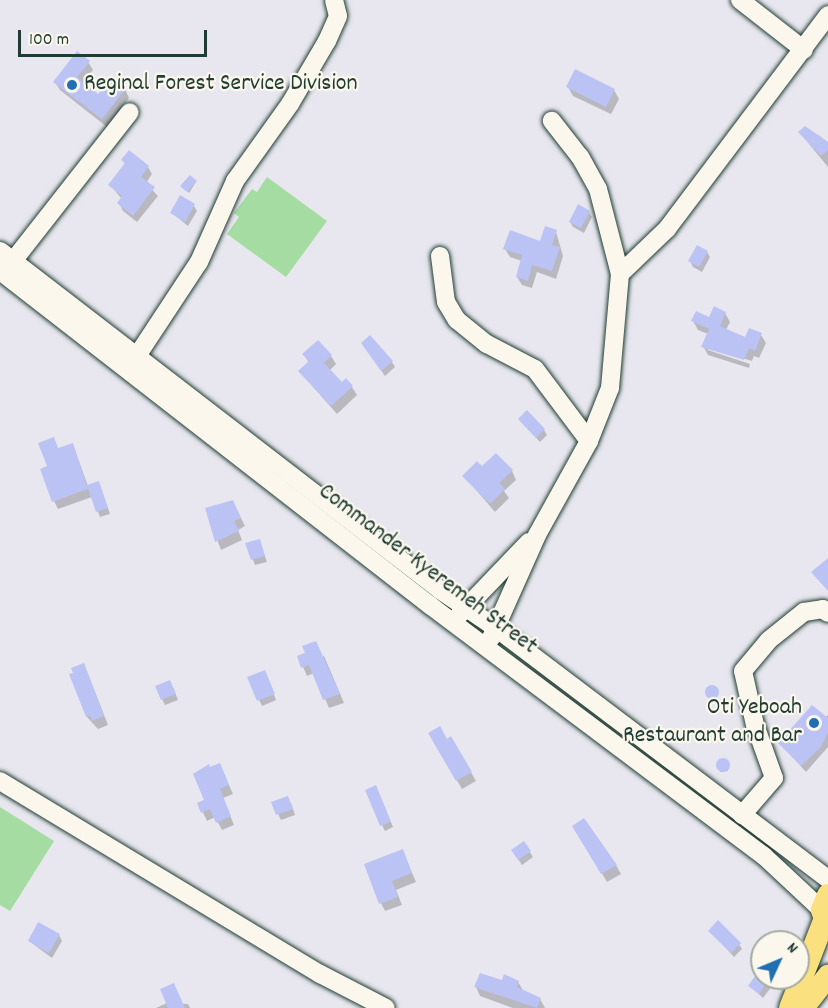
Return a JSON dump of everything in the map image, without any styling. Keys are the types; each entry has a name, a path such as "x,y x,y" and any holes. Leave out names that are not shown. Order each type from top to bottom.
{"main road":[{"path":"790,1008 825,914"},
{"path":"803,1008 828,976"}],"street":[{"path":"133,362 199,262 235,181 290,104 327,41 338,16 334,0"},
{"path":"740,0 804,50"},
{"path":"620,274 667,229 804,50 828,15"},
{"path":"4,261 130,112"},
{"path":"485,646 496,628 537,535 589,441 610,388 620,274 598,189 580,157 552,121"},
{"path":"440,256 446,302 457,320 487,344 535,369 589,441"},
{"name":"Commander Kyeremeh Street","path":"4,261 133,362 454,622 764,856 825,914"},
{"name":"Commander Kyeremeh Street","path":"133,362 496,628 828,879"},
{"path":"454,622 465,607 537,535"},
{"path":"742,815 774,778 755,725 743,672 769,640 804,612 822,609 828,613"},
{"path":"0,781 320,974 386,1008"}],"green space":[{"path":"267,177 327,221 286,277 227,234 239,217 234,213 252,189 257,192"},
{"path":"0,807 54,841 10,911 0,905"}],"building":[{"name":"Reginal Forest Service Division","path":"77,51 90,61 77,77 98,94 112,77 126,88 102,119 53,82"},
{"path":"575,69 615,89 606,107 566,87"},
{"path":"805,126 828,142 828,150 821,156 798,132"},
{"path":"129,150 149,166 141,177 155,187 133,216 117,203 122,196 108,185 125,163 121,160"},
{"path":"190,175 197,181 187,192 180,186"},
{"path":"180,195 195,204 185,222 170,213"},
{"path":"578,204 590,211 581,228 569,222"},
{"path":"545,226 557,230 552,245 560,247 552,271 532,265 528,281 516,277 522,255 503,249 510,230 540,241"},
{"path":"697,245 708,251 699,267 688,261"},
{"path":"714,306 726,312 720,326 745,337 749,328 762,333 755,351 749,348 744,360 701,347 709,329 691,321 696,311 709,317"},
{"path":"370,335 393,361 381,371 361,343"},
{"path":"318,340 332,355 324,363 342,382 346,378 353,386 331,406 298,371 309,361 302,354"},
{"path":"527,410 545,429 536,438 518,419"},
{"path":"54,437 58,448 73,443 88,489 52,502 40,469 47,466 38,443"},
{"path":"496,453 513,470 499,483 505,489 490,504 462,476 477,461 482,466"},
{"path":"99,481 108,508 96,512 87,485"},
{"path":"233,500 241,518 234,521 239,531 215,542 205,508"},
{"path":"260,539 265,556 251,560 245,543"},
{"path":"828,558 828,591 811,572"},
{"path":"316,641 340,694 323,700 309,665 301,668 297,656 305,653 302,646"},
{"path":"84,663 104,716 92,721 90,716 86,717 69,674 73,673 71,668"},
{"path":"265,670 275,694 257,701 247,677"},
{"path":"170,680 176,694 161,700 155,686"},
{"path":"712,685 717,687 719,692 717,697 712,699 707,697 705,692 707,687"},
{"path":"812,705 828,718 828,732 821,747 801,766 778,743"},
{"path":"440,726 447,739 451,736 472,772 456,781 428,733"},
{"path":"720,758 726,758 730,765 726,772 720,772 716,768 716,762"},
{"path":"220,763 229,785 220,789 231,816 216,823 210,809 201,813 197,803 204,800 193,774 209,764 210,767"},
{"path":"376,785 391,822 380,826 365,790"},
{"path":"288,796 293,809 276,815 271,802"},
{"path":"584,818 617,865 601,874 572,826"},
{"path":"524,841 531,851 518,860 511,850"},
{"path":"403,849 412,873 392,881 398,897 379,904 364,864"},
{"path":"718,920 741,943 731,953 708,931"},
{"path":"38,922 60,934 49,953 28,941"},
{"path":"480,973 502,980 504,974 519,981 517,987 541,998 537,1008 474,987"},
{"path":"174,983 185,1008 168,1008 160,989"}],"place":[{"name":"Reginal Forest Service Division","path":"72,85"},
{"name":"Oti Yeboah Restaurant and Bar","path":"814,723"}]}
